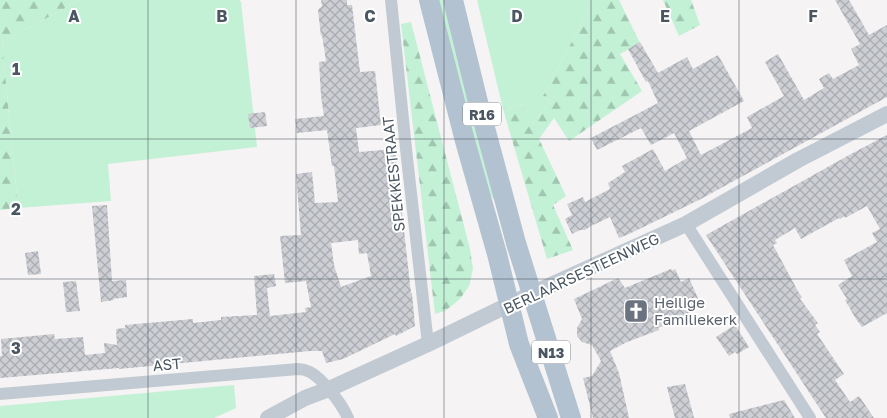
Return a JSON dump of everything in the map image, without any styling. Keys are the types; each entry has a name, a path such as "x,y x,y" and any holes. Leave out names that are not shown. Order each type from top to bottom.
{"main road":[{"name":"R16","path":"429,0 509,305"},
{"name":"R16","path":"453,0 477,98 531,294"},
{"name":"N13","path":"531,294 571,418"},
{"name":"N13","path":"509,305 519,344 548,418"}],"street":[{"name":"SPEKKESTRAAT","path":"391,0 428,344"},
{"name":"BERLAARSESTEENWEG","path":"268,418 305,398 428,344 531,294 686,224 798,160 887,114"},
{"path":"686,224 810,418"},
{"name":"AST","path":"0,394 298,369 308,371 318,378 329,389 346,412 348,418"}],"green space":[{"path":"0,0 80,0 2,42 18,208 0,210"},
{"path":"80,0 239,0 241,2 257,147 108,164 111,201 18,208 2,42"},
{"path":"434,0 449,0 514,251 508,252 496,203 481,182"},
{"path":"477,0 594,0 543,96 551,101 531,125 523,104 503,109"},
{"path":"594,0 619,0 640,43 620,54 642,91 569,141 554,118 539,139 566,196 553,205 573,250 547,259 503,109 523,104 532,124 551,101 543,96"},
{"path":"663,0 691,0 700,25 679,36"},
{"path":"411,22 470,249 473,269 469,286 460,299 445,311 435,314 401,24"},
{"path":"234,385 236,408 214,418 0,418 0,406"}],"building":[{"path":"321,0 347,0 347,5 352,5 360,72 375,71 381,125 356,128 359,152 395,149 415,326 343,359 326,363 322,351 310,351 0,378 1,339 54,334 55,339 83,337 85,355 105,353 104,343 117,345 116,329 125,328 125,325 193,319 193,323 221,320 221,317 257,315 254,276 274,274 276,286 267,288 270,316 306,312 305,308 311,307 306,281 285,283 280,236 301,235 296,174 312,172 315,203 338,202 327,130 297,133 295,119 324,116 319,62 326,61 318,10 322,6","holes":["358,240 359,254 367,253 371,276 341,287 334,265 331,243"]},
{"path":"835,0 849,0 869,35 887,25 887,97 699,200 629,234 619,238 610,217 585,230 572,234 565,219 572,215 567,204 583,197 585,202 610,189 608,183 625,172 622,166 653,149 665,171 687,158 674,133 651,145 641,128 597,150 591,138 658,103 648,81 646,82 628,49 640,42 658,73 687,57 693,69 718,55 744,101 689,131 701,155 752,128 747,117 784,96 765,62 778,54 804,100 824,88 819,79 829,73 833,79 859,65 851,49 860,44"},
{"path":"265,112 267,126 250,128 248,114"},
{"path":"887,135 887,313 862,327 838,285 852,276 844,260 877,242 872,233 880,229 867,206 845,218 844,216 839,218 801,239 795,228 775,240 777,243 773,245 802,297 800,299 818,323 815,325 820,332 817,334 844,374 835,380 850,402 859,396 874,418 826,418 706,235"},
{"path":"107,205 112,281 126,280 127,297 101,302 92,206"},
{"path":"38,251 41,274 28,275 25,253"},
{"name":"Heilige Familiekerk","path":"671,269 672,271 675,269 681,282 689,278 701,305 690,305 693,312 690,313 691,315 658,328 659,330 627,342 610,351 619,373 629,418 593,418 583,378 592,376 601,361 592,345 582,342 577,336 577,328 582,319 574,299 618,278 625,288"},
{"path":"76,281 80,311 66,312 63,282"},
{"path":"735,325 749,347 729,356 716,337"},
{"path":"685,384 694,418 675,418 667,387"},
{"path":"784,400 795,418 730,418 729,414"}],"place":[{"name":"Heilige Familiekerk","path":"636,311"}]}
